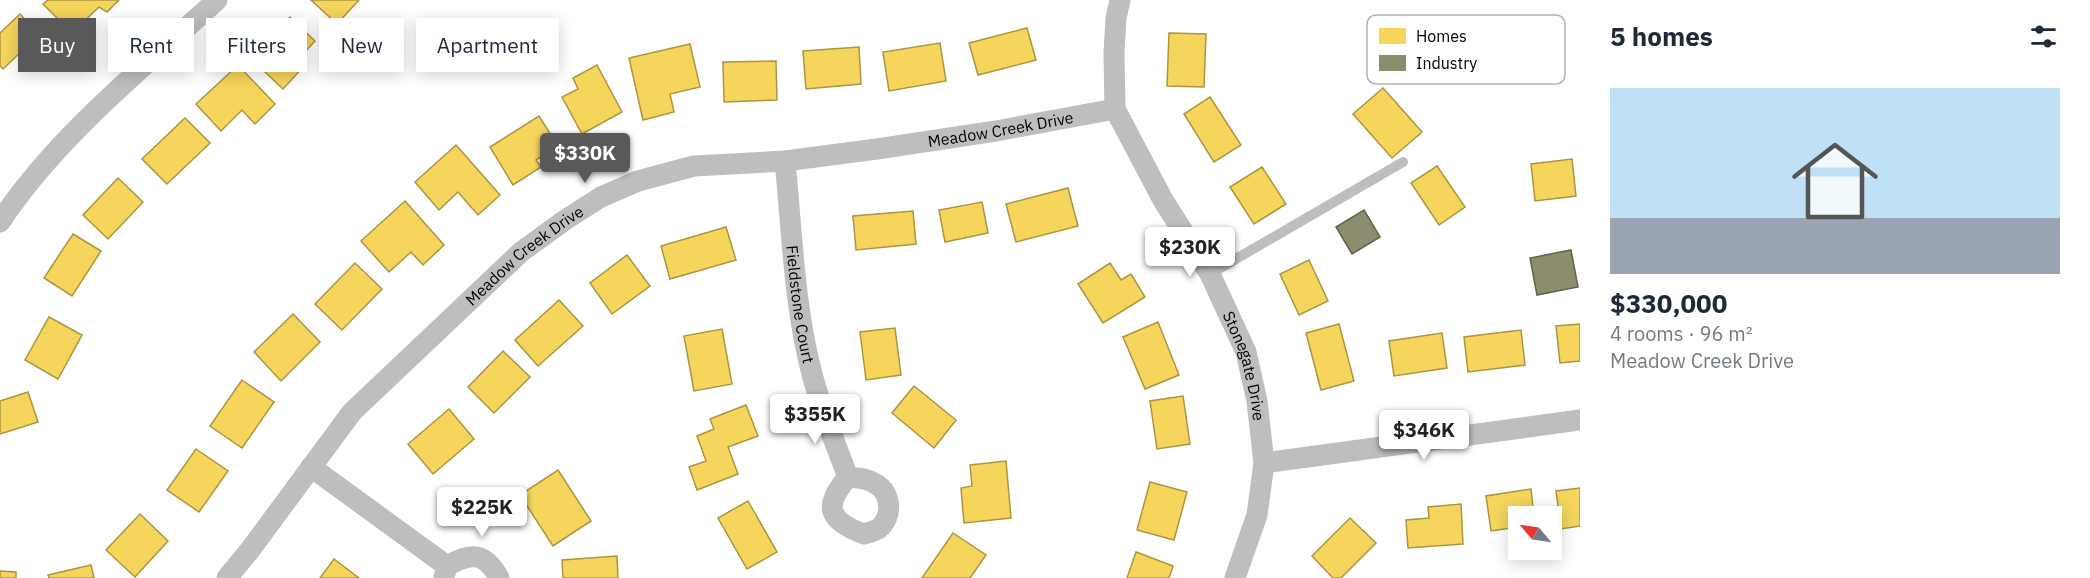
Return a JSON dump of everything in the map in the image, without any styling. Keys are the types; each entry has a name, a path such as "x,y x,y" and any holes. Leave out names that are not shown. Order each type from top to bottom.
{"street":[{"path":"3,210 64,142 217,0"},
{"name":"Stonegate Drive","path":"1120,0 1116,18 1114,109 1164,200 1210,274 1246,352 1257,401 1263,464 1257,515 1234,578"},
{"name":"Meadow Creek Drive","path":"226,578 250,550 352,412 521,252 601,197 638,181 694,166 785,161 996,131 1114,109"},
{"name":"Fieldstone Court","path":"785,161 801,316 810,362 827,422 848,477"},
{"path":"1263,464 1580,420"},
{"path":"311,467 446,572 463,557 478,557 491,564 499,578"}],"lane":[{"path":"1210,274 1403,162"}],"building: Homes":[{"path":"48,0 119,0 107,12 99,7 88,18 57,18 43,4"},
{"path":"311,0 359,0 342,18 330,18"},
{"path":"20,14 24,18 18,18 18,55 3,69 0,66 0,33"},
{"path":"1027,28 1036,60 978,75 969,43"},
{"path":"307,33 315,41 307,50"},
{"path":"1169,33 1206,34 1204,87 1167,86"},
{"path":"940,43 946,81 889,91 883,52"},
{"path":"690,44 700,87 670,94 674,112 643,120 629,58"},
{"path":"859,47 861,84 806,89 803,51"},
{"path":"776,61 777,100 724,102 723,62"},
{"path":"597,65 622,112 582,134 562,97 578,89 573,78"},
{"path":"230,72 245,72 275,104 255,124 242,110 221,131 196,104"},
{"path":"265,72 299,72 283,89"},
{"path":"1383,88 1422,132 1392,158 1353,114"},
{"path":"1210,97 1241,145 1214,162 1184,114"},
{"path":"539,116 558,146 536,160 541,167 513,185 490,147"},
{"path":"185,118 210,143 167,184 142,159"},
{"path":"456,145 500,195 478,215 458,192 439,210 415,182"},
{"path":"1572,159 1576,196 1535,201 1531,164"},
{"path":"1437,166 1465,207 1439,225 1411,183"},
{"path":"1262,167 1286,204 1254,224 1230,187"},
{"path":"118,178 143,202 108,239 83,215"},
{"path":"1068,188 1078,226 1016,242 1006,204"},
{"path":"405,201 444,245 423,265 411,252 389,272 361,241"},
{"path":"982,202 988,233 945,242 939,210"},
{"path":"913,211 916,244 856,250 853,216"},
{"path":"726,227 736,260 670,279 661,246"},
{"path":"73,234 101,251 72,296 44,278"},
{"path":"627,255 650,286 612,314 590,283"},
{"path":"1309,260 1328,301 1299,315 1280,274"},
{"path":"355,263 382,289 342,330 315,304"},
{"path":"1110,263 1121,280 1131,274 1145,297 1103,323 1078,284"},
{"path":"559,300 583,326 538,366 515,340"},
{"path":"293,314 320,342 281,381 254,352"},
{"path":"49,317 82,335 58,379 25,360"},
{"path":"1158,322 1179,375 1145,389 1123,337"},
{"path":"1339,324 1354,381 1321,390 1306,333"},
{"path":"1580,324 1580,361 1560,363 1556,326"},
{"path":"895,328 901,375 866,380 860,332"},
{"path":"722,329 732,384 694,391 684,336"},
{"path":"1521,330 1525,365 1468,372 1464,337"},
{"path":"1442,333 1447,368 1394,376 1389,341"},
{"path":"503,351 530,377 494,413 468,387"},
{"path":"242,380 274,402 242,448 210,426"},
{"path":"914,386 956,420 934,448 892,413"},
{"path":"28,392 38,422 0,434 0,401"},
{"path":"1183,396 1190,444 1157,449 1150,401"},
{"path":"746,405 758,436 728,447 738,474 697,490 689,467 706,461 697,436 714,429 710,419"},
{"path":"449,409 474,439 433,474 408,444"},
{"path":"196,449 228,471 199,512 167,490"},
{"path":"1006,461 1011,518 964,523 961,488 972,486 970,465"},
{"path":"558,470 591,521 553,546 520,495"},
{"path":"1150,482 1187,492 1174,540 1137,530"},
{"path":"1580,488 1580,526 1562,529 1562,506 1558,506 1556,491"},
{"path":"1531,489 1533,506 1508,506 1508,528 1491,531 1486,496"},
{"path":"748,501 777,552 747,569 718,518"},
{"path":"1461,504 1463,544 1408,548 1406,520 1429,518 1428,507"},
{"path":"140,514 168,541 135,577 106,550"},
{"path":"1350,518 1376,543 1341,578 1333,578 1312,556"},
{"path":"953,533 986,555 970,578 922,578"},
{"path":"1136,552 1173,566 1169,578 1127,578"},
{"path":"617,556 618,578 563,578 562,560"},
{"path":"334,559 359,578 320,578"},
{"path":"91,565 94,578 49,578 48,575"},
{"path":"0,571 16,572 16,578 0,578"}],"building: Industry":[{"path":"1364,210 1380,237 1352,254 1336,227"},
{"path":"1571,250 1578,287 1537,295 1530,258"}]}
